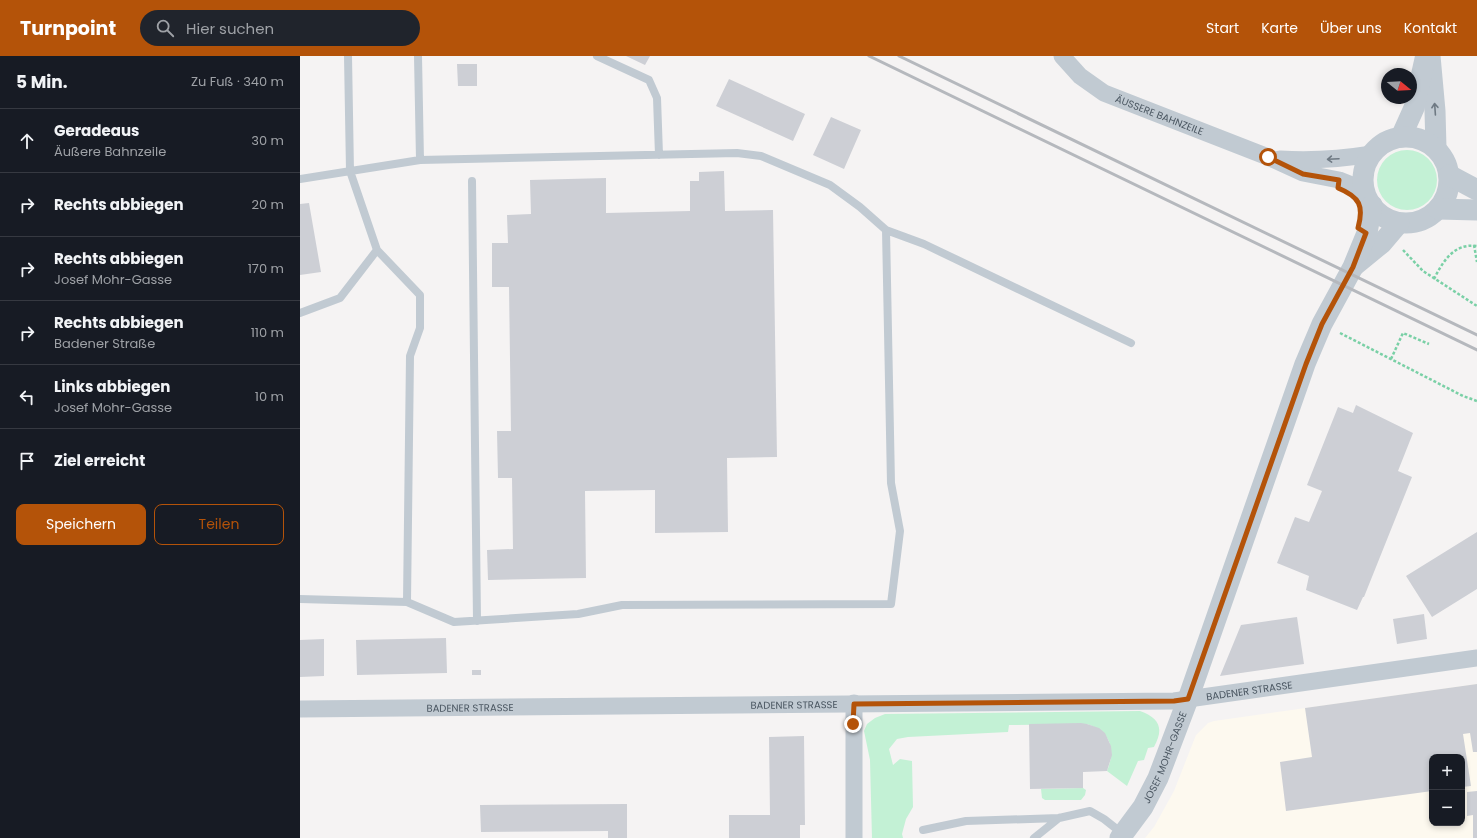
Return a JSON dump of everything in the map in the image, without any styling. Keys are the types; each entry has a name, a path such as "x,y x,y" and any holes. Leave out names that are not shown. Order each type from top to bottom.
{"street":[{"name":"ÄUSSERE BAHNZEILE","path":"1062,56 1080,76 1104,93 1268,157 1303,174 1339,180 1368,198 1379,213 1387,219 1399,222 1410,223 1421,220 1438,209 1445,199 1449,186 1449,175 1445,160 1436,148"},
{"path":"1401,137 1414,108 1425,56"},
{"path":"1430,56 1435,111 1436,148"},
{"path":"1368,198 1363,178 1366,164 1372,154 1381,145 1392,139 1414,137 1425,141 1436,148"},
{"name":"ÄUSSERE BAHNZEILE","path":"1268,157 1309,160 1339,159 1372,154"},
{"path":"1449,175 1477,190"},
{"name":"JOSEF MOHR-GASSE","path":"1122,836 1143,807 1158,778 1188,699 1306,364 1322,324 1353,267 1366,233 1368,198"},
{"path":"1438,209 1477,210"},
{"name":"JOSEF MOHR-GASSE","path":"1353,267 1382,243 1399,222"},
{"name":"BADENER STRASSE","path":"300,709 1174,701 1477,658"},
{"path":"854,704 854,838"}],"lane":[{"path":"348,56 350,170 377,250 420,295 420,328 410,356 407,602"},
{"path":"418,56 420,160"},
{"path":"597,56 648,80 657,98 659,155"},
{"path":"300,179 420,160 737,153 761,156 830,185 860,207 886,230 924,244 1131,342"},
{"path":"472,181 477,621"},
{"path":"300,599 407,602 454,622 578,614 622,605 891,604 900,531 891,483 886,230"},
{"path":"300,313 340,298 377,250"},
{"path":"923,830 966,821 1059,818 1090,811 1104,819 1122,836"},
{"path":"1034,838 1059,818"}],"path":[{"path":"1434,279 1445,259 1464,246 1476,245 1477,262"},
{"path":"1405,252 1423,271 1477,306"},
{"path":"1322,324 1390,360 1463,396 1477,401"},
{"path":"1390,360 1403,333 1428,344"}],"shaded area":[{"path":"1477,684 1477,838 1145,838 1154,827 1174,791 1196,735 1208,723"}],"green space":[{"path":"1407,150 1423,155 1428,159 1432,164 1437,180 1432,196 1428,201 1423,205 1407,210 1391,205 1386,201 1382,196 1377,180 1382,164 1386,159 1391,155"},
{"path":"1140,711 1152,717 1156,721 1159,735 1154,747 1148,748 1144,760 1138,761 1127,786 1107,771 1110,763 1111,749 1106,737 1095,727 1087,724 1009,725 1008,732 908,737 897,739 889,749 893,765 900,759 912,761 913,807 906,819 902,834 903,838 872,838 870,760 864,731 867,724 875,718 885,714"},
{"path":"1083,788 1086,790 1085,795 1081,800 1045,800 1042,798 1041,789"}],"building":[{"path":"626,56 650,56 645,65"},
{"path":"457,64 477,64 477,86 458,86"},
{"path":"729,79 805,114 793,141 716,106"},
{"path":"831,117 861,130 844,169 813,155"},
{"path":"724,171 725,211 773,210 777,457 727,458 728,532 655,533 655,490 585,491 586,578 488,580 487,550 513,549 512,478 498,478 497,431 511,431 509,287 492,287 492,243 508,243 507,215 531,214 530,180 606,178 606,213 690,211 690,181 699,181 699,172"},
{"path":"309,203 321,272 300,275 300,204"},
{"path":"1356,405 1413,433 1398,471 1412,477 1364,597 1357,610 1306,590 1309,576 1277,563 1295,517 1309,522 1322,491 1307,485 1338,407 1353,413"},
{"path":"1477,532 1477,589 1432,617 1406,576"},
{"path":"1424,614 1427,639 1397,644 1393,619"},
{"path":"1297,617 1304,664 1220,676 1241,625"},
{"path":"446,638 447,673 357,675 356,640"},
{"path":"324,639 324,676 300,677 300,640"},
{"path":"472,670 481,670 481,675 472,675"},
{"path":"1477,684 1477,752 1473,752 1470,733 1463,734 1471,786 1465,787 1465,754 1429,754 1429,791 1286,811 1280,762 1312,757 1305,708"},
{"path":"1081,723 1099,728 1105,733 1111,746 1112,755 1107,771 1083,772 1083,788 1030,789 1029,724"},
{"path":"804,736 805,825 800,825 800,838 729,838 729,815 770,815 769,737"},
{"path":"1477,791 1477,838 1473,838 1473,815 1467,816 1467,792"},
{"path":"627,804 627,838 608,838 608,831 481,832 480,805"}],"railway":[{"path":"869,56 1477,350"},
{"path":"899,56 1477,335"}],"route":[{"path":"853,724 854,704 1174,701 1188,699 1306,364 1322,324 1353,267 1366,233 1358,228 1361,219 1357,198 1349,192 1338,188 1339,180 1303,174 1268,157"}]}
